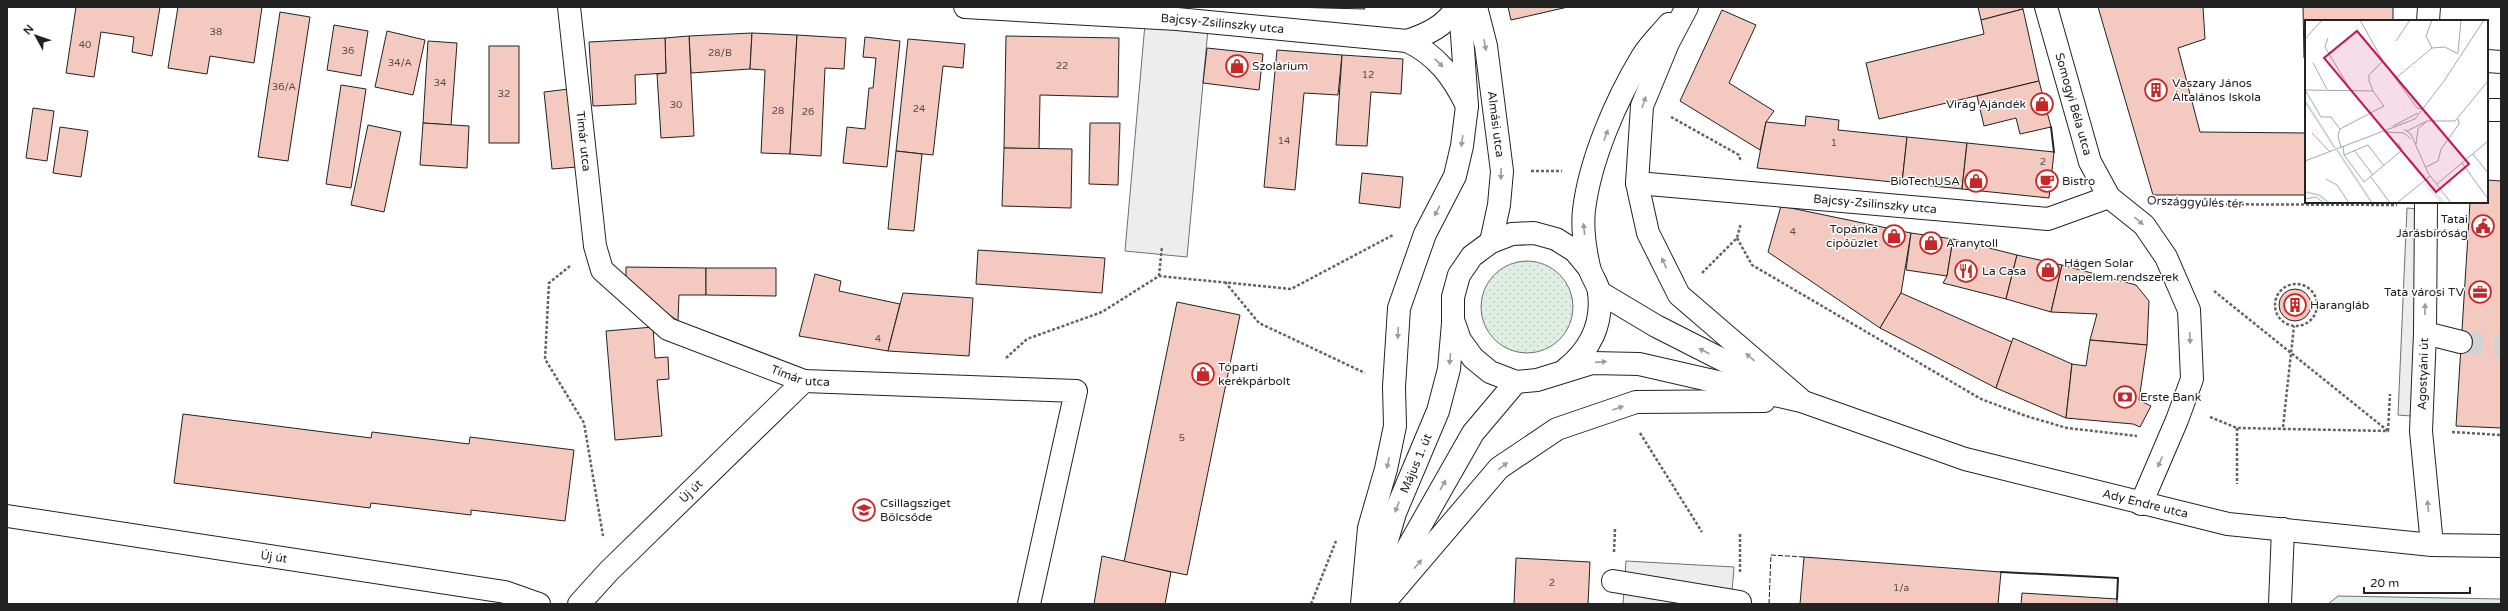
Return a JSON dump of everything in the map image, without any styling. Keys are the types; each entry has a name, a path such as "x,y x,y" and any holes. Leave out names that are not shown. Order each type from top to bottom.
{"main road":[{"name":"Tímár utca","path":"569,7 595,246 602,270 668,329 804,381 1076,391 1029,604"},
{"name":"Bajcsy-Zsilinszky utca","path":"966,7 1177,19 1407,41 1423,49 1442,66 1455,81 1467,106"},
{"name":"Bajcsy-Zsilinszky utca","path":"1407,41 1429,33 1450,19 1459,7"},
{"path":"1362,604 1369,528 1386,468 1395,426 1394,387 1399,308 1424,234 1455,176 1462,146 1467,106 1459,7"},
{"name":"Almási utca","path":"1476,7 1486,46 1502,171 1499,205 1491,242"},
{"path":"1563,371 1579,358 1591,342 1598,324 1599,292 1589,268 1583,224 1592,172 1616,110 1643,56 1682,7"},
{"path":"1687,7 1668,43 1642,106 1637,183 1648,233 1679,295 1801,400"},
{"name":"Somogyi Béla utca","path":"2046,7 2090,162 2109,197"},
{"path":"2428,20 2429,7"},
{"path":"2488,61 2501,62"},
{"path":"2488,110 2501,110"},
{"name":"Bajcsy-Zsilinszky utca","path":"1637,183 2048,219 2109,197"},
{"name":"Országgyűlés tér","path":"2109,197 2144,225 2166,257 2189,310 2192,379 2177,420 2141,504"},
{"name":"Agostyáni út","path":"2426,203 2425,333 2421,431 2432,544"},
{"path":"1589,268 1575,251 1556,239 1534,233 1512,234 1491,242 1472,256 1459,275 1453,297 1453,320 1460,340 1473,358 1490,372 1516,382 1537,380 1592,363 1639,364 1801,400"},
{"path":"1599,292 1656,326 1801,400"},
{"name":"Május 1. út","path":"1368,604 1395,513 1423,441 1438,411 1449,369 1453,320"},
{"path":"2425,333 2461,342"},
{"name":"Új út","path":"579,604 609,571 804,381"},
{"path":"1376,604 1473,433 1516,382"},
{"path":"1383,604 1499,468 1557,429 1636,402 1801,400"},
{"name":"Ady Endre utca","path":"1801,400 1965,460 2228,524 2432,544 2501,546"},
{"name":"Új út","path":"7,516 504,592 539,604"},
{"path":"2280,604 2283,529"},
{"path":"1613,581 1740,602 1740,604"}],"path":[{"path":"1667,115 1739,155 1749,193"},
{"path":"1502,171 1592,172"},
{"name":"Országgyűlés tér","path":"2159,203 2401,205"},
{"path":"974,388 1027,339 1102,312 1159,276 1291,289 1398,232"},
{"path":"1737,238 1752,265 1981,399 2026,416 2067,428 2142,436 2177,420 2202,415 2237,428 2283,427 2388,431"},
{"path":"595,246 549,283 546,359 584,424 609,571"},
{"path":"1159,276 1162,246"},
{"path":"2302,284 2315,294 2316,310 2306,324 2294,326 2277,317 2274,298 2285,286 2302,284"},
{"path":"2213,290 2291,351 2388,431"},
{"path":"2283,427 2294,326"},
{"path":"2388,431 2390,392"},
{"path":"2237,428 2237,484"},
{"path":"1634,430 1639,432 1702,532"},
{"path":"1740,534 1740,564"}],"green space":[{"path":"1518,261 1536,261 1553,268 1566,281 1573,298 1573,316 1566,333 1553,346 1536,353 1518,353 1501,346 1488,333 1481,316 1481,298 1488,281 1501,268"},
{"path":"2338,596 2501,599 2501,604 2328,604"}],"shaded area":[{"path":"1145,24 1208,29 1187,257 1125,251"},
{"path":"2407,208 2420,209 2411,416 2398,415"},
{"path":"1626,561 1734,567 1731,604 1623,604"}],"building":[{"path":"76,7 160,7 152,56 132,52 134,37 101,32 94,77 66,73"},
{"path":"178,7 262,7 254,63 210,56 207,74 168,68"},
{"path":"1289,7 1364,7 1365,9"},
{"path":"1508,7 1568,7 1511,20"},
{"path":"1978,7 2022,7 2023,9 1981,20"},
{"name":"Vaszary János Általános Iskola","path":"2098,7 2203,7 2205,39 2178,48 2200,132 2305,133 2305,195 2153,195"},
{"path":"2303,7 2393,7 2393,20 2305,20 2304,58"},
{"path":"2023,9 2039,81 1879,119 1866,63 1984,34 1981,20"},
{"path":"1722,10 1756,25 1729,83 1774,111 1766,122 1760,150 1680,101"},
{"path":"280,12 310,17 288,161 258,157"},
{"path":"334,25 368,31 361,76 327,70"},
{"path":"387,31 425,40 413,95 375,87"},
{"path":"752,33 750,69 691,73 689,36"},
{"path":"752,33 797,35 790,154 761,153 765,70 750,69"},
{"path":"797,35 846,38 844,69 825,68 821,156 790,154"},
{"path":"689,36 694,136 661,138 657,74 666,73 665,38"},
{"path":"1006,36 1119,38 1118,97 1040,95 1039,149 1004,148"},
{"path":"865,37 900,41 887,167 843,163 847,127 865,129 869,88 873,88 876,58 863,57"},
{"path":"665,38 666,73 635,75 636,104 593,106 589,42"},
{"path":"908,39 965,44 963,68 943,66 933,155 896,151"},
{"path":"428,41 457,43 451,125 423,123"},
{"path":"489,46 519,46 519,143 489,143"},
{"path":"1207,48 1263,54 1259,90 1203,83"},
{"path":"1277,50 1342,55 1338,95 1304,93 1295,190 1264,187"},
{"path":"1342,55 1403,59 1401,94 1371,92 1367,146 1336,145"},
{"path":"2039,81 2051,127 2020,134 2016,118 1984,126 1977,96"},
{"path":"341,85 366,89 351,188 326,184"},
{"path":"569,89 577,167 552,169 544,92"},
{"path":"33,108 54,111 47,161 26,158"},
{"path":"1806,116 1839,120 1838,130 1907,137 1902,183 1757,168 1766,122 1805,126"},
{"path":"423,123 469,126 467,168 420,165"},
{"path":"1090,123 1120,123 1118,185 1089,184"},
{"path":"368,125 401,132 384,212 351,205"},
{"path":"60,127 88,131 81,177 53,173"},
{"path":"1907,137 1967,143 1962,189 1902,183"},
{"path":"1967,143 2054,152 2049,198 1962,189"},
{"path":"1004,148 1072,149 1071,208 1002,206"},
{"path":"896,151 922,154 914,231 888,229"},
{"path":"1362,173 1403,177 1400,208 1359,203"},
{"path":"2488,180 2501,181 2501,428 2456,426 2470,203 2488,203"},
{"path":"1781,206 1911,233 1901,293 1880,328 1768,252"},
{"path":"1911,233 1953,239 1947,276 1906,270"},
{"path":"1953,239 2017,255 2006,299 1943,283 1947,276"},
{"path":"978,250 1105,258 1102,293 976,284"},
{"path":"2017,255 2062,265 2051,312 2006,299"},
{"path":"2062,265 2136,285 2149,301 2147,345 2090,340 2097,314 2051,312"},
{"path":"626,267 706,268 706,295 679,295 678,321 626,284"},
{"path":"706,268 776,268 776,296 706,295"},
{"path":"815,274 841,281 839,291 900,304 888,351 799,336"},
{"name":"Harangláb","path":"2292,289 2298,289 2308,296 2311,305 2310,311 2304,318 2298,321 2292,321 2282,314 2279,308 2279,302 2286,292"},
{"path":"903,293 973,298 969,356 888,351"},
{"path":"1901,293 2012,342 1996,388 1880,328"},
{"path":"1177,302 1240,315 1187,575 1124,562"},
{"path":"653,327 655,358 668,357 669,379 657,380 662,436 615,440 606,331"},
{"path":"2013,338 2072,364 2066,418 1996,388"},
{"path":"2090,340 2147,345 2139,400 2151,406 2140,427 2133,424 2066,418 2072,364 2086,366"},
{"path":"183,414 371,438 372,432 469,444 470,437 574,450 565,521 471,510 471,515 371,503 370,508 174,483"},
{"path":"1102,556 1171,572 1165,604 1094,604"},
{"path":"1804,557 2001,572 1998,604 1800,604"},
{"path":"1516,558 1590,562 1588,604 1514,604"},
{"path":"2022,593 2117,599 2117,604 2021,604"}],"tunnel":[{"path":"2461,342 2501,346"}],"fence":[{"path":"1769,604 1771,555 1804,557"}],"wall":[{"path":"2051,127 2054,152"},
{"path":"2001,572 2118,578 2117,599"}],"place":[{"name":"Szolárium","path":"1237,66"},
{"name":"Vaszary János Általános Iskola","path":"2156,90"},
{"name":"Virág Ajándék","path":"2042,104"},
{"name":"BioTechUSA","path":"1976,181"},
{"name":"Bistro","path":"2047,181"},
{"name":"Tatai Járásbíróság","path":"2483,226"},
{"name":"Topánka cipőüzlet","path":"1894,236"},
{"name":"Aranytoll","path":"1931,243"},
{"name":"Hágen Solar napelem rendszerek","path":"2048,270"},
{"name":"La Casa","path":"1966,271"},
{"name":"Tata városi TV","path":"2480,292"},
{"name":"Harangláb","path":"2295,305"},
{"name":"Tóparti kerékpárbolt","path":"1203,374"},
{"name":"Erste Bank","path":"2125,397"},
{"name":"Csillagsziget Bölcsőde","path":"864,510"}]}
